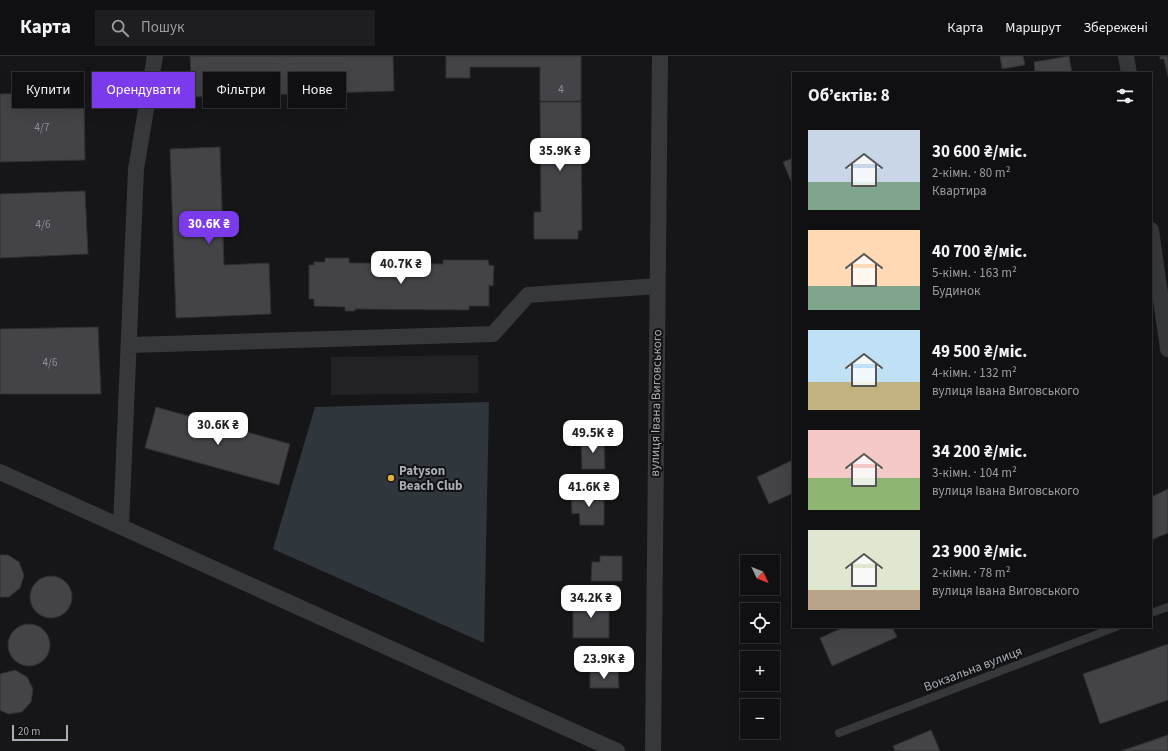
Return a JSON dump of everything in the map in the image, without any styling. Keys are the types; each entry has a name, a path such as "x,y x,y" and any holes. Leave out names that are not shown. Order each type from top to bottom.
{"street":[{"path":"121,527 136,169 155,56"},
{"name":"вулиця Івана Виговського","path":"653,751 660,56"},
{"path":"1126,56 1128,72"},
{"path":"1152,237 1168,348"},
{"path":"128,345 493,334 528,295 658,286"},
{"path":"0,472 617,751"}],"lane":[{"path":"1152,613 1168,607"},
{"name":"Вокзальна вулиця","path":"839,733 1113,628"}],"shaded area":[{"path":"478,355 478,393 331,395 331,357"},
{"name":"Patyson Beach Club","path":"489,402 484,643 273,549 315,407"}],"building":[{"path":"190,56 393,56 394,91 346,92 346,72 288,72 288,94 280,94 280,72 203,72 203,97 195,97 195,72 191,72"},
{"path":"446,56 581,56 581,101 540,101 540,67 470,67 470,78 446,78"},
{"path":"1000,56 1023,56 1025,65 1002,69"},
{"path":"1069,56 1072,72 1035,72 1034,62"},
{"path":"1160,56 1168,56 1168,76 1164,59 1160,59"},
{"path":"84,92 85,160 0,162 0,94 12,94 12,108 84,108"},
{"path":"540,102 581,102 582,230 578,231 578,239 534,239 534,212 541,212"},
{"path":"220,147 224,265 269,263 271,314 176,318 170,149"},
{"path":"792,158 792,184 783,162"},
{"path":"85,191 88,254 0,258 0,194"},
{"path":"325,258 349,258 349,263 443,264 443,260 488,260 489,265 494,266 493,286 489,285 489,306 469,306 469,310 355,309 355,311 345,311 345,307 314,306 314,299 309,299 309,265 314,265 314,262 325,262"},
{"path":"98,327 101,394 0,394 0,329"},
{"path":"156,407 290,444 279,485 145,448"},
{"path":"604,439 605,469 582,469 581,440"},
{"path":"792,460 792,493 769,504 757,477"},
{"path":"1168,489 1168,533 1152,540 1152,497"},
{"path":"571,494 604,494 604,525 580,525 579,513 572,514"},
{"path":"0,555 8,555 19,562 24,575 20,588 9,597 0,597"},
{"path":"600,556 622,556 622,581 591,581 592,562 600,562"},
{"path":"47,576 55,576 63,579 69,585 72,597 69,609 63,615 55,618 47,618 39,615 33,609 30,601 30,593 33,585 39,579"},
{"path":"609,600 609,638 573,638 573,601"},
{"path":"25,624 33,624 41,627 47,633 50,645 47,657 41,663 33,666 25,666 17,663 11,657 8,649 8,641 11,633 17,627"},
{"path":"842,628 892,628 897,637 832,666 820,638"},
{"path":"1168,644 1168,700 1100,724 1083,674"},
{"path":"579,646 614,647 613,659 619,659 619,670 578,670"},
{"path":"15,670 27,677 33,689 31,702 22,712 8,714 0,710 0,674"},
{"path":"618,671 619,688 590,688 590,672"},
{"path":"931,730 940,751 895,751 893,746"},
{"path":"1168,735 1168,751 1121,751"}],"place":[{"name":"Patyson Beach Club","path":"391,478"}]}
